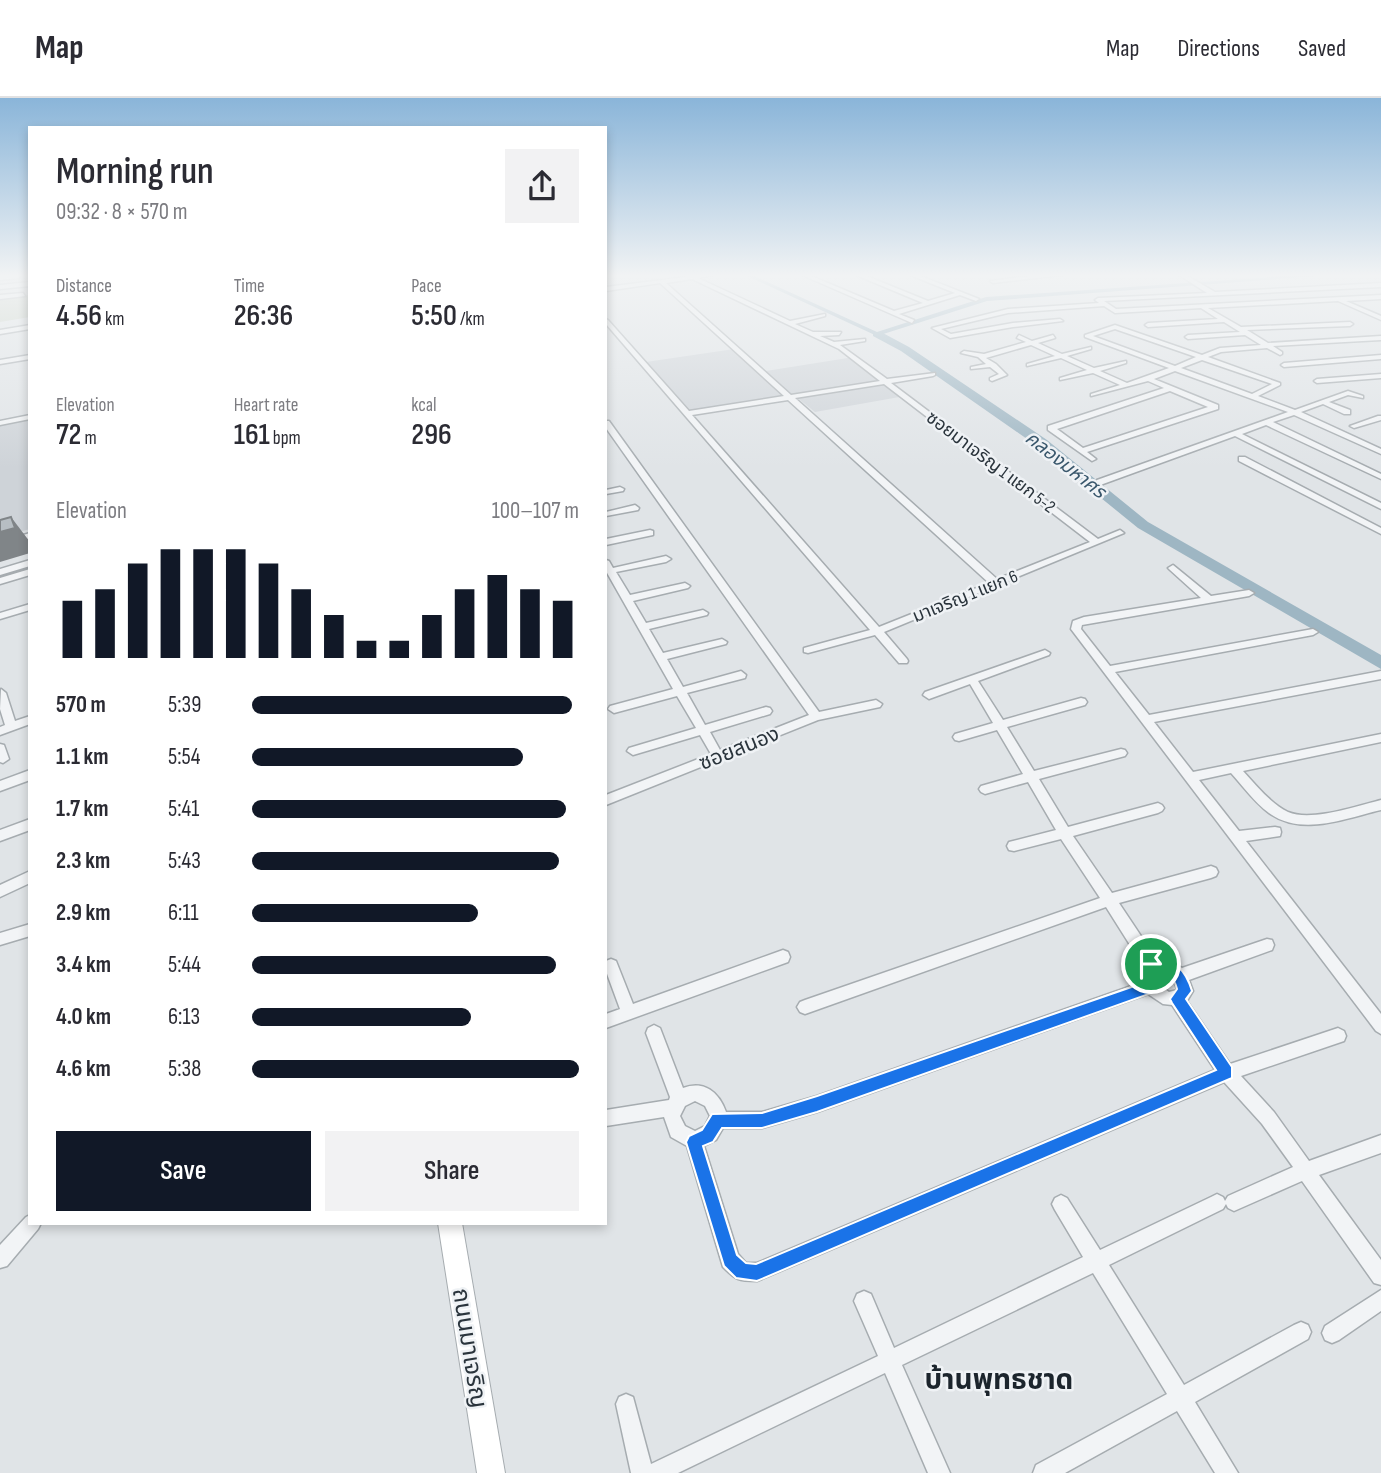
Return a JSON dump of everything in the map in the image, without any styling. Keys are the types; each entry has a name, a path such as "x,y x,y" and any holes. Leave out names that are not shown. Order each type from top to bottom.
{"main road":[{"name":"ถนนมาเจริญ","path":"450,1225 491,1473"}],"street":[{"path":"622,339 903,661"},
{"path":"727,339 996,584"},
{"path":"824,339 887,382"},
{"path":"1024,339 1126,385"},
{"path":"964,353 984,356 1045,339"},
{"path":"1098,339 1294,412 1381,452"},
{"path":"1151,339 1278,384 1253,396"},
{"path":"1257,339 1280,353"},
{"path":"1093,396 1147,379 1220,350 1362,339"},
{"path":"834,344 863,340"},
{"path":"1029,365 1089,348"},
{"path":"984,356 981,357 1004,375 992,379"},
{"path":"0,362 28,357"},
{"path":"1284,365 1381,357"},
{"path":"1062,379 1124,362"},
{"path":"973,368 994,365"},
{"path":"686,414 933,374"},
{"path":"1317,381 1381,376"},
{"path":"1082,451 1216,407 1147,379"},
{"name":"ซอยมาเจริญ 1 แยก 5-2","path":"887,382 1096,542"},
{"path":"1092,459 1051,428 1172,388"},
{"path":"1100,482 1348,393 1361,397"},
{"path":"1323,402 1347,412"},
{"path":"0,423 28,417"},
{"path":"1354,426 1381,418"},
{"path":"1266,422 1381,477"},
{"path":"607,424 816,717"},
{"path":"1235,433 1381,506"},
{"path":"1242,459 1381,531"},
{"path":"1302,491 1331,481"},
{"path":"607,492 620,489"},
{"path":"607,514 635,508"},
{"path":"607,542 650,533"},
{"name":"มาเจริญ 1 แยก 6","path":"807,650 875,632 1120,533"},
{"path":"0,544 28,537"},
{"path":"666,559 608,567 714,750"},
{"path":"0,569 28,563"},
{"path":"0,581 28,564"},
{"path":"1173,568 1209,600"},
{"path":"627,599 685,586"},
{"path":"1249,593 1077,623 1076,629 1381,1027"},
{"path":"0,616 28,608"},
{"path":"643,627 703,612"},
{"path":"1107,670 1313,632"},
{"path":"661,657 722,642"},
{"path":"929,695 1045,653"},
{"path":"614,709 741,675"},
{"path":"1145,720 1381,675"},
{"path":"973,681 1003,726 1064,832 1151,964"},
{"path":"1,692 5,729 28,721"},
{"path":"959,737 1082,702"},
{"name":"ซอยสนอง","path":"607,800 816,717 876,704"},
{"path":"633,751 766,711"},
{"path":"1189,777 1381,738"},
{"path":"985,789 1121,753"},
{"path":"1233,768 1274,809 1289,818 1304,820 1381,805"},
{"path":"0,786 28,776"},
{"path":"1014,846 1158,808"},
{"path":"0,836 28,825"},
{"path":"1235,837 1275,832"},
{"path":"806,1007 1110,900 1211,872"},
{"path":"0,891 28,878"},
{"path":"0,939 28,931"},
{"path":"1181,976 1268,945"},
{"path":"607,1021 783,957"},
{"path":"1151,964 1167,965 1181,976 1185,991 1177,999"},
{"path":"1151,964 1144,973 1149,987 1161,997 1177,999 1227,1073 1268,1118 1381,1276"},
{"path":"611,966 629,1013"},
{"path":"718,1120 762,1120 817,1104 1149,987"},
{"path":"654,1033 677,1103 674,1126 680,1134 694,1142 730,1260 742,1272 757,1272 1227,1073 1338,1036"},
{"path":"607,1118 677,1103 696,1092 713,1101 718,1120 708,1136 694,1142"},
{"path":"655,1473 1096,1261 1225,1202 1381,1144"},
{"path":"1061,1204 1227,1473"},
{"path":"0,1259 30,1225"},
{"path":"1332,1333 1381,1300"},
{"path":"864,1301 939,1473"},
{"path":"1044,1473 1301,1332"},
{"path":"626,1404 642,1473"}],"shaded area":[{"path":"741,348 766,371 854,357 905,396 815,412 795,396 692,412 646,362"},
{"path":"28,420 28,530 0,537 0,426"}],"building":[{"path":"11,517 15,528 0,532 0,520"}],"waterway":[{"name":"คลองมหาศร","path":"887,339 1042,443 1143,525 1381,663"}],"district":[{"name":"บ้านพุทธชาด","path":"999,1379"}],"route":[{"path":"1151,964 1167,965 1181,976 1185,991 1177,999 1227,1073 757,1272 742,1272 730,1260 694,1142 708,1136 718,1120 762,1120 817,1104 1149,987 1144,980 1144,973 1151,964"}]}
